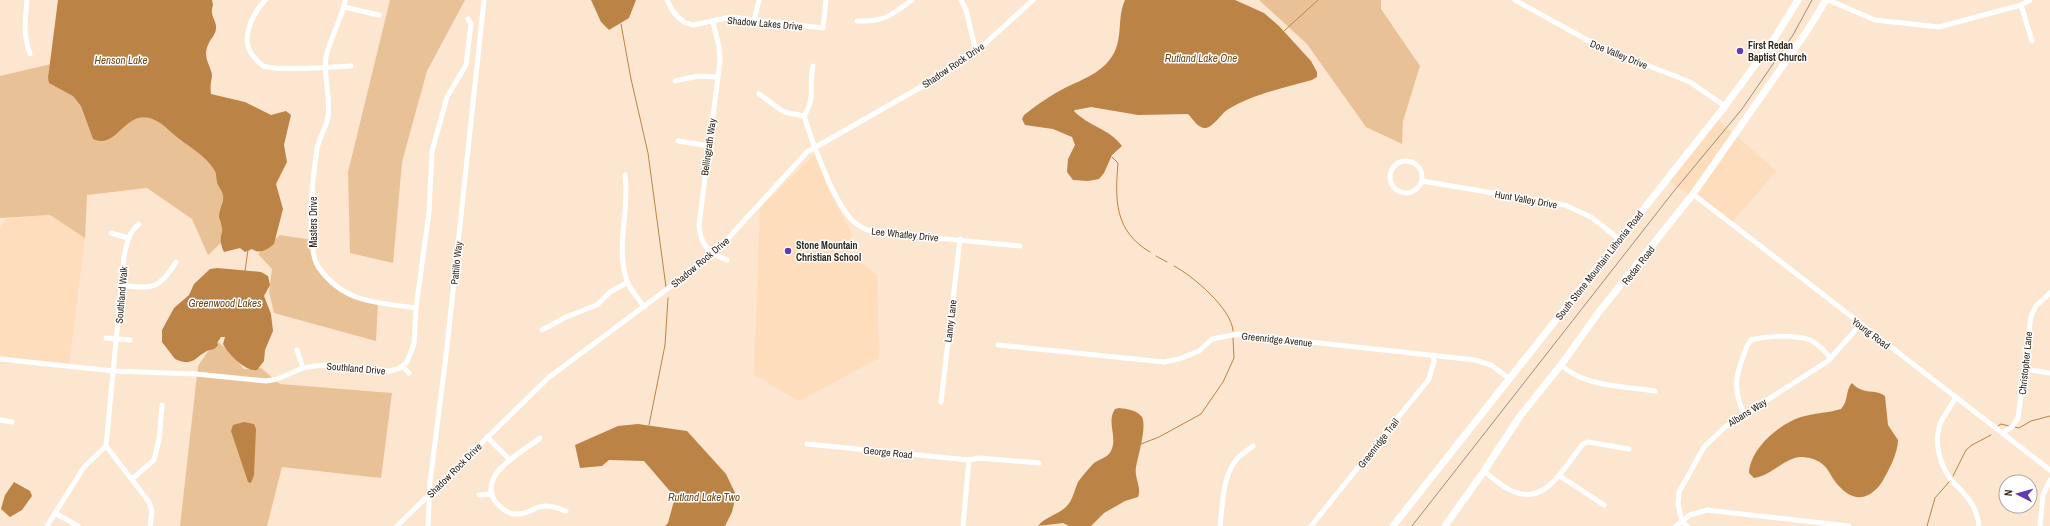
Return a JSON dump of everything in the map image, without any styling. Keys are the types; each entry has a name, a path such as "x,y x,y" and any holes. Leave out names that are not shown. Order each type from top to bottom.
{"main road":[{"name":"South Stone Mountain Lithonia Road","path":"1393,526 1725,106 1767,49 1798,0"},
{"name":"Redan Road","path":"1445,526 1484,471 1520,416 1561,365 1592,321 1693,194 1806,34 1827,0"}],"street":[{"path":"27,0 25,40 30,54"},
{"path":"265,0 252,18 247,46 252,56 260,64 266,66 351,66"},
{"name":"Masters Drive","path":"345,0 344,7 329,46 326,67 328,118 317,149 313,180 312,242 314,258 324,274 339,288 358,299 416,308"},
{"name":"Pattillo Way","path":"428,526 430,482 449,332 484,0"},
{"name":"Shadow Lakes Drive","path":"667,0 672,10 684,22 693,25 731,17 754,21 823,28 826,0"},
{"path":"754,21 759,0"},
{"path":"857,22 874,22 885,19 912,0"},
{"path":"961,0 976,52"},
{"name":"Shadow Rock Drive","path":"397,526 548,378 698,266 732,235 776,184 813,147 935,79 976,52 1033,0"},
{"name":"Doe Valley Drive","path":"1514,0 1596,45 1690,82 1725,106"},
{"path":"1827,0 1875,20 1939,27 2022,5 2030,0"},
{"path":"2022,5 2032,41"},
{"path":"344,7 379,15"},
{"path":"409,373 402,366 407,362 411,355 414,344 416,308 429,212 432,151 447,97 466,65 471,24 468,19"},
{"name":"Bellingrath Way","path":"711,253 701,237 699,225 718,77 719,47 713,22"},
{"path":"759,94 784,112 804,116 811,103 811,74 813,66"},
{"path":"675,81 698,76 718,77"},
{"name":"Lee Whatley Drive","path":"804,116 813,147 844,210 850,218 862,228 870,232 960,239 1020,246"},
{"path":"678,141 709,146"},
{"path":"1411,162 1417,166 1422,181 1412,192 1402,193 1392,187 1390,182 1390,172 1398,163 1411,162"},
{"path":"625,175 627,201 621,246 622,260 628,282 644,307"},
{"name":"Hunt Valley Drive","path":"1422,181 1565,205 1591,217 1619,239"},
{"name":"Young Road","path":"1693,194 1860,325 2050,470"},
{"name":"Southland Walk","path":"106,446 121,285 128,238 132,230 139,224"},
{"path":"111,233 128,238"},
{"name":"Lanny Lane","path":"940,402 960,239"},
{"path":"711,253 727,260"},
{"path":"121,285 140,288 157,285 167,276 176,262"},
{"path":"542,330 566,317 597,305 610,292 628,282"},
{"name":"Christopher Lane","path":"2002,433 2012,427 2018,418 2031,316 2041,300 2050,293"},
{"name":"Albans Way","path":"1682,522 1678,504 1679,492 1698,457 1716,434 1744,414 1816,370 1831,358 1860,325"},
{"name":"Greenridge Avenue","path":"998,345 1164,362 1179,359 1199,351 1212,339 1238,334 1475,360 1491,365 1510,379"},
{"path":"1744,414 1736,392 1736,380 1747,345 1751,340 1773,336 1809,340 1818,345 1831,358"},
{"path":"106,338 130,340"},
{"path":"297,350 303,368"},
{"name":"Greenridge Trail","path":"1311,526 1429,378 1434,361 1433,355"},
{"name":"Southland Drive","path":"0,359 114,371 196,374 266,380 277,379 303,368 326,364 390,370 402,366"},
{"path":"1561,365 1575,375 1592,381 1655,391"},
{"path":"2025,369 2050,373"},
{"path":"1956,397 1940,425 1938,445 1940,458 1947,474 1968,497 1974,506 1979,526"},
{"path":"132,479 154,460 159,440 162,405"},
{"path":"0,420 12,422"},
{"path":"487,437 510,460"},
{"path":"540,438 498,470 493,478 492,494 498,505 513,514 525,513 543,506 566,511"},
{"path":"1484,471 1507,488 1523,494 1540,492 1560,476 1583,444 1588,442 1629,449"},
{"name":"George Road","path":"807,444 969,460 979,458 1039,463"},
{"path":"48,526 84,467 106,446 149,502 152,511 150,526"},
{"path":"1220,526 1226,484 1231,469 1238,458 1253,446"},
{"path":"963,526 969,460"},
{"path":"1560,476 1604,505"},
{"path":"2040,526 2043,495 2050,480"},
{"path":"480,495 492,494"},
{"path":"1676,526 1696,512 1707,510 1849,526"},
{"path":"55,513 78,526"},
{"path":"1682,522 1686,526"}],"shaded area":[{"path":"390,0 465,0 427,71 402,162 393,263 350,253 348,172"},
{"path":"1259,0 1381,0 1381,9 1420,66 1403,121 1402,144 1366,127 1307,44"},
{"path":"51,64 135,115 151,110 208,148 226,185 222,205 222,242 208,255 192,219 147,188 87,195 85,238 50,215 0,218 0,76"},
{"path":"1714,116 1776,171 1731,223 1666,179"},
{"path":"817,152 826,185 852,234 848,253 877,275 879,358 799,401 754,375 760,208"},
{"path":"50,215 85,238 69,366 0,362 0,228 6,219"},
{"path":"280,235 312,240 320,272 346,292 378,302 376,341 274,313 269,292 272,269 258,254"},
{"path":"216,340 230,352 244,369 261,368 280,384 392,393 381,478 282,467 267,526 180,526 198,366"}],"water":[{"name":"Henson Lake","path":"58,0 212,0 212,15 216,29 215,34 206,50 207,59 212,73 211,94 245,102 271,115 286,111 291,115 284,145 287,162 276,184 283,209 274,244 261,251 255,251 252,249 245,252 240,248 224,252 221,244 222,228 219,217 223,195 217,183 215,171 206,160 156,121 144,117 135,119 111,138 103,141 93,139 81,106 73,96 49,83 48,78"},
{"path":"591,0 636,0 629,18 609,30 601,22"},
{"name":"Rutland Lake One","path":"1125,0 1235,0 1264,13 1279,26 1311,61 1317,72 1317,77 1312,80 1268,92 1237,104 1227,110 1207,128 1199,126 1188,114 1138,115 1091,107 1075,110 1074,111 1080,116 1111,135 1122,146 1112,155 1104,173 1099,179 1088,181 1073,180 1067,172 1068,159 1075,145 1072,137 1053,129 1025,125 1022,119 1024,115 1043,101 1062,89 1095,73 1109,61 1117,47 1121,13"},
{"name":"Greenwood Lakes","path":"217,268 261,272 268,276 270,285 264,296 271,314 273,331 265,350 264,361 257,370 248,368 238,362 229,353 223,344 225,337 221,337 216,348 207,351 190,362 175,359 162,342 162,330 174,308 189,295 194,284 210,269"},
{"path":"1852,383 1860,389 1879,393 1885,396 1888,425 1898,440 1893,461 1882,482 1876,489 1864,497 1852,496 1840,487 1823,465 1817,460 1806,457 1789,460 1760,477 1754,478 1749,473 1754,455 1775,431 1792,420 1801,417 1841,409 1845,403 1848,389"},
{"path":"1119,408 1132,410 1142,417 1143,434 1136,467 1139,490 1138,497 1125,501 1104,513 1091,526 1069,526 1063,523 1038,526 1044,520 1066,507 1081,478 1094,463 1109,454 1113,446 1113,414 1115,409"},
{"path":"244,422 254,424 256,429 254,475 251,483 248,482 231,431 233,425"},
{"name":"Rutland Lake Two","path":"638,424 687,431 726,474 736,495 732,512 725,526 665,526 668,523 675,497 644,461 609,460 602,466 580,468 575,445 618,426"},
{"path":"14,482 30,491 32,496 22,510 10,517 1,509 5,495"}],"waterway":[{"path":"1284,31 1318,0"},
{"path":"621,24 631,79 648,153 666,287"},
{"path":"1112,157 1118,163 1117,201 1123,224 1138,244 1150,252"},
{"path":"245,271 248,250"},
{"path":"1156,256 1167,262"},
{"path":"1174,266 1201,285 1219,303 1231,322 1233,331"},
{"path":"649,425 665,345 668,298"},
{"path":"1141,444 1159,437 1201,414 1223,382 1234,358 1233,338"},
{"path":"2015,427 2019,428 2031,421 2050,416"},
{"path":"1998,426 2001,424 2009,426"},
{"path":"1953,476 1966,450 1972,445 1991,435"},
{"path":"1927,526 1935,498 1949,482"}],"railway":[{"path":"1412,526 1674,191 1742,109 1793,35 1812,0"}],"place":[{"name":"First Redan Baptist Church","path":"1740,51"},
{"name":"Stone Mountain Christian School","path":"788,251"}]}
